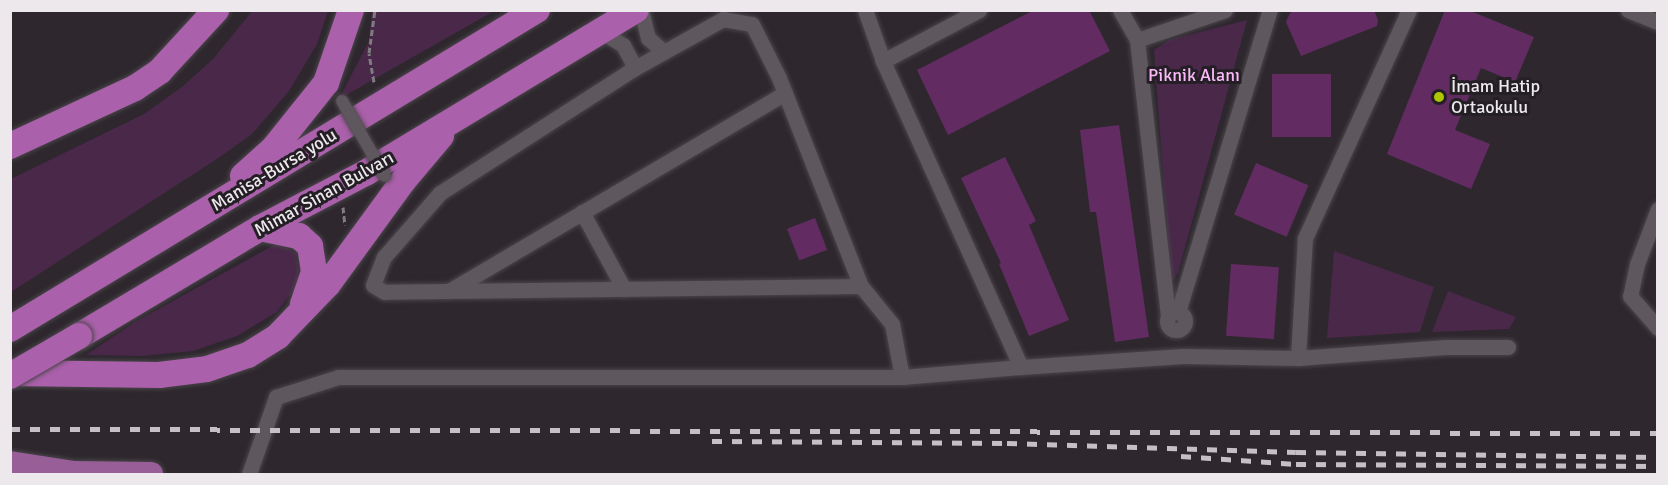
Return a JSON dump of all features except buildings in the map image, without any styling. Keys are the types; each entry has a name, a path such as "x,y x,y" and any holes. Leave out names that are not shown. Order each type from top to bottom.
{"highway":[{"path":"10,146 135,88 160,71 216,10"},
{"path":"193,220 274,148 326,83 351,10"},
{"name":"Manisa-Bursa yolu","path":"10,329 537,10"},
{"name":"Mimar Sinan Bulvarı","path":"10,375 260,228 368,172 636,10"},
{"path":"10,375 159,375 207,369 248,354 278,336 328,284 403,182 454,120"},
{"path":"260,228 299,236 310,246 314,272 308,295 295,320"}],"main road":[{"path":"10,463 74,473 151,474"}],"street":[{"path":"641,10 648,38 663,51"},
{"path":"865,10 883,61 1021,367"},
{"path":"883,61 979,10"},
{"path":"1120,10 1137,40 1173,314"},
{"path":"1137,40 1225,10"},
{"path":"1173,314 1270,10"},
{"path":"1298,358 1305,238 1408,10"},
{"path":"1628,10 1658,22"},
{"path":"861,286 384,292 373,285 384,257 440,193 663,51 723,19 752,24 785,93 861,286 892,324 902,377"},
{"path":"602,32 623,45 634,68"},
{"path":"448,291 785,93"},
{"path":"342,101 385,176"},
{"path":"1658,209 1637,264 1630,296 1658,328"},
{"path":"582,212 624,289"},
{"path":"1173,314 1185,320 1179,329 1183,356"},
{"path":"249,474 276,397 338,376 902,377 1183,356 1298,358 1446,347 1508,347"}],"path":[{"path":"375,10 369,53 376,81"}],"green space":[{"path":"253,10 328,11 317,44 289,91 252,134 11,292 11,179 144,114 182,87 213,59"},
{"path":"372,11 494,11 339,99 369,41"},
{"name":"Piknik Alanı","path":"1247,20 1178,273 1171,283 1154,50 1169,40"},
{"path":"274,245 282,245 295,253 299,270 296,287 277,312 237,336 193,351 142,356 86,355 135,322"},
{"path":"1334,251 1434,287 1420,332 1327,338"},
{"path":"1448,291 1516,317 1509,329 1432,332"}],"railway":[{"path":"10,429 1658,433"},
{"path":"712,441 1007,443 1296,452 1658,457"},
{"path":"1181,456 1296,464 1658,466"}],"place":[{"name":"İmam Hatip Ortaokulu","path":"1439,97"}]}
